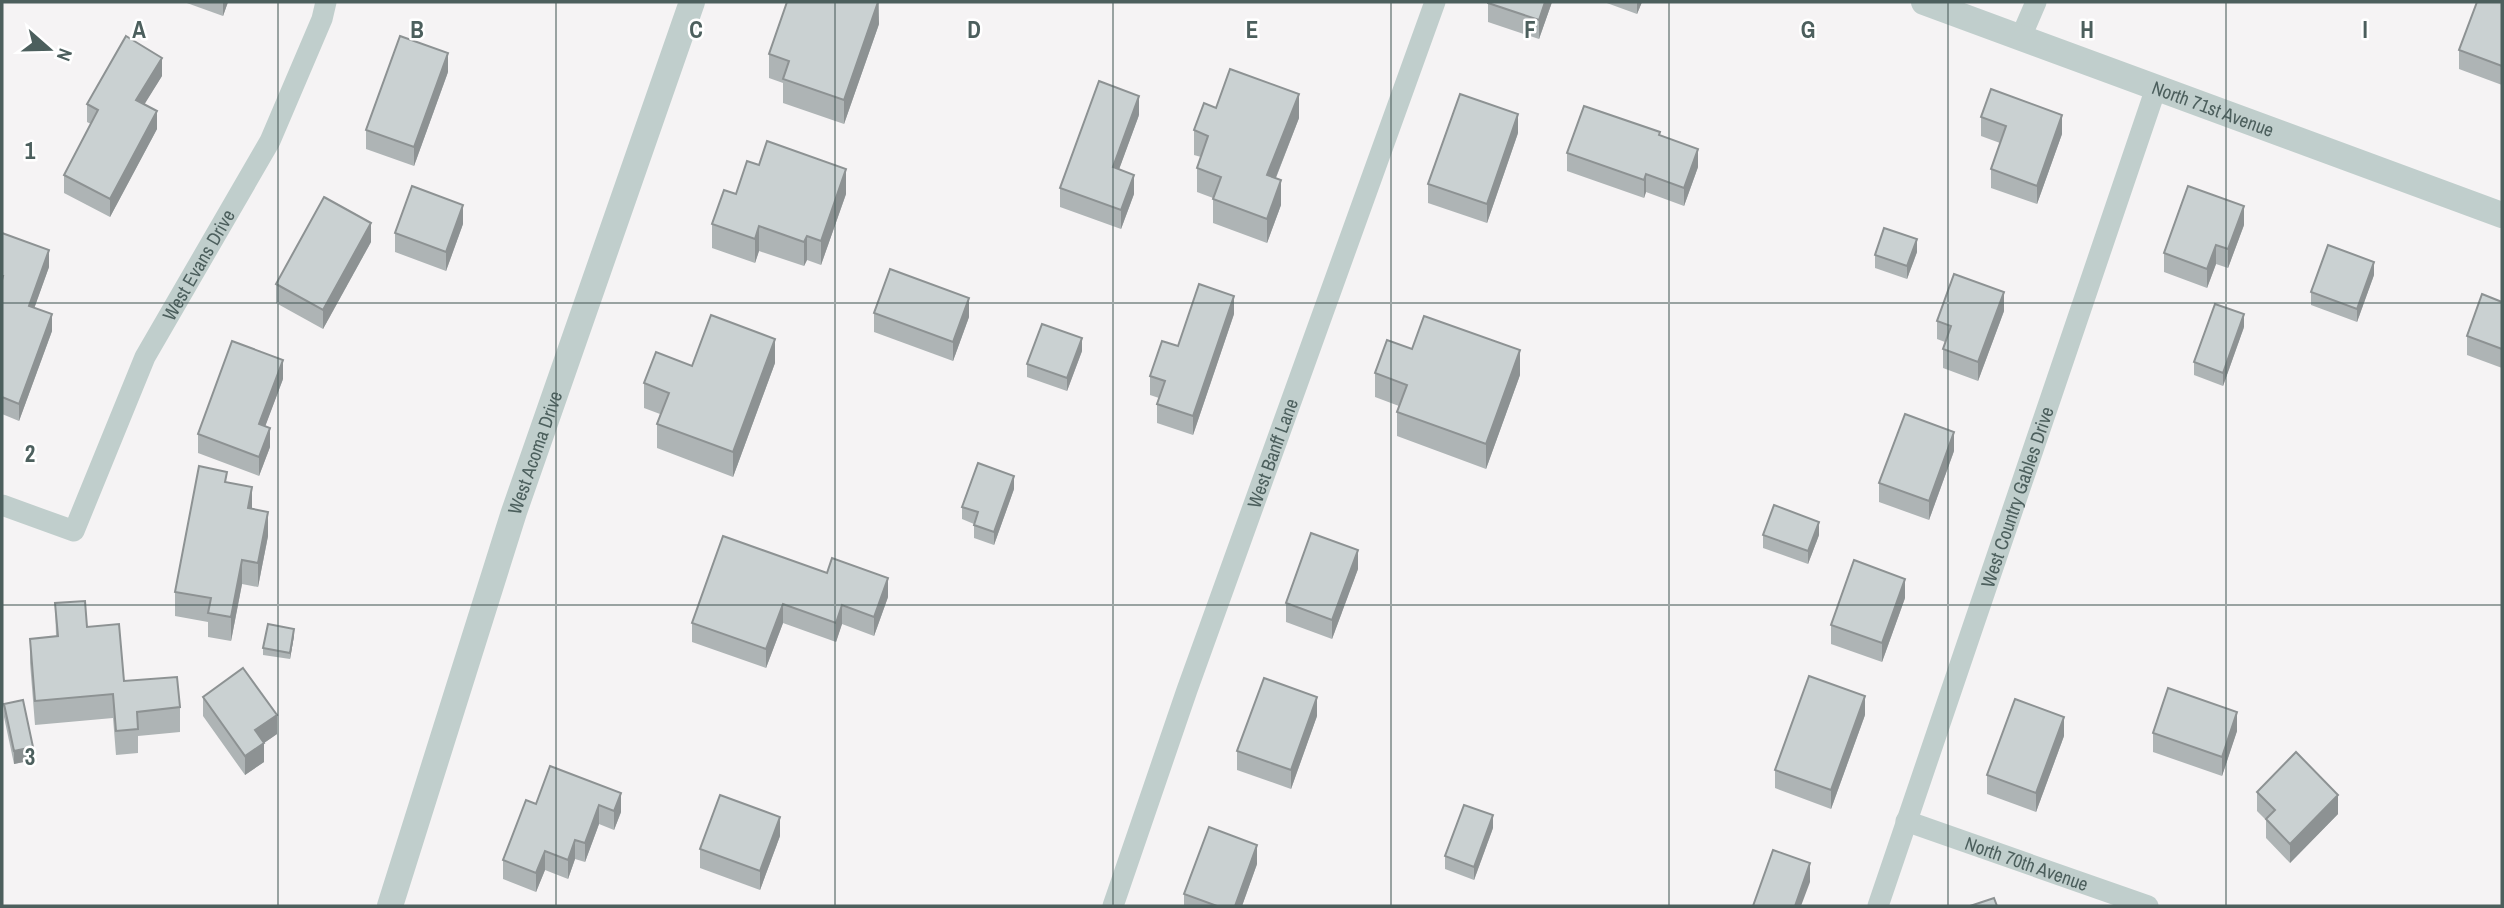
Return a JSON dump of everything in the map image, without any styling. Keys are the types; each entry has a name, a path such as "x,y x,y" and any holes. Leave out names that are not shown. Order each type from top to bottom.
{"street":[{"name":"West Evans Drive","path":"2,505 74,531 145,357 270,141 327,2"},
{"name":"West Acoma Drive","path":"390,906 514,512 692,2"},
{"name":"West Banff Lane","path":"1113,906 1187,690 1435,2"},
{"name":"North 71st Avenue","path":"1924,2 2502,215"},
{"path":"2021,37 2036,2"},
{"name":"West Country Gables Drive","path":"1878,906 2156,88"},
{"name":"North 70th Avenue","path":"1906,821 2148,906"}],"building":[{"path":"787,2 878,2 844,100 783,79 789,61 769,54"},
{"path":"1488,2 1545,2 1539,20"},
{"path":"2477,2 2502,2 2502,66 2459,50"},
{"path":"126,36 162,58 136,100 157,111 110,199 64,175 98,110 87,104"},
{"path":"400,36 448,53 414,147 366,130"},
{"path":"1230,69 1299,94 1267,175 1281,180 1267,219 1213,199 1221,177 1197,168 1208,136 1194,130 1204,103 1216,108"},
{"path":"1099,81 1139,96 1113,167 1134,175 1121,210 1060,188"},
{"path":"1991,89 2062,115 2037,186 1991,169 2006,126 1981,117"},
{"path":"1460,94 1518,114 1487,204 1428,184"},
{"path":"1584,106 1660,132 1659,135 1698,149 1684,188 1646,174 1644,180 1567,153"},
{"path":"767,141 846,169 821,241 807,236 804,242 759,226 755,239 712,224 724,190 736,194 747,161 759,165"},
{"path":"412,186 463,205 446,252 395,233"},
{"path":"2188,186 2244,206 2228,249 2216,245 2207,269 2164,253"},
{"path":"324,197 371,223 323,310 276,284"},
{"path":"1884,228 1917,239 1907,266 1875,255"},
{"path":"2,233 49,250 29,306 52,314 19,404 2,397"},
{"path":"2328,245 2374,262 2357,309 2311,292"},
{"path":"890,269 969,298 953,342 874,313"},
{"path":"1954,274 2004,292 1978,362 1943,349 1951,326 1937,321"},
{"path":"1199,284 1234,296 1193,416 1157,404 1165,381 1150,376 1162,341 1178,346"},
{"path":"2482,294 2502,302 2502,349 2467,336"},
{"path":"2215,304 2244,314 2223,373 2194,362"},
{"path":"711,315 775,339 733,452 657,424 669,393 644,383 656,352 692,366"},
{"path":"1424,316 1520,350 1486,444 1397,412 1407,385 1375,373 1387,340 1412,349"},
{"path":"1042,324 1082,338 1067,378 1027,364"},
{"path":"232,341 283,360 259,424 270,428 259,457 198,434"},
{"path":"1905,414 1954,432 1929,501 1879,483"},
{"path":"978,463 1014,476 994,532 974,525 978,512 962,507"},
{"path":"199,466 227,472 225,482 252,487 248,508 268,512 258,563 242,560 231,617 208,613 211,598 175,592"},
{"path":"1774,505 1819,522 1808,551 1763,535"},
{"path":"1311,533 1358,550 1332,620 1286,603"},
{"path":"723,536 827,573 832,558 888,578 874,617 842,605 836,623 783,604 766,649 692,623"},
{"path":"1854,560 1905,579 1882,643 1831,625"},
{"path":"85,601 87,627 119,624 124,681 177,677 180,707 137,712 138,729 116,731 113,694 35,701 30,639 58,636 55,603"},
{"path":"268,624 294,629 290,653 263,648"},
{"path":"243,668 277,715 255,730 264,743 245,756 203,697"},
{"path":"1809,676 1865,696 1831,790 1775,770"},
{"path":"1264,678 1317,697 1291,770 1237,751"},
{"path":"2168,688 2237,712 2222,757 2153,733"},
{"path":"2015,699 2064,717 2036,793 1987,775"},
{"path":"23,700 33,747 14,751 4,704"},
{"path":"2296,752 2338,795 2290,844 2266,819 2275,810 2257,792"},
{"path":"550,766 621,793 614,811 599,805 585,843 575,840 568,860 545,851 536,873 503,860 526,800 536,804"},
{"path":"720,795 780,817 760,871 700,849"},
{"path":"1464,805 1493,815 1474,867 1445,856"},
{"path":"1209,827 1257,845 1235,906 1217,906 1184,894"},
{"path":"1773,850 1810,863 1795,906 1753,906"},
{"path":"1994,898 1997,906 1970,906"}]}
